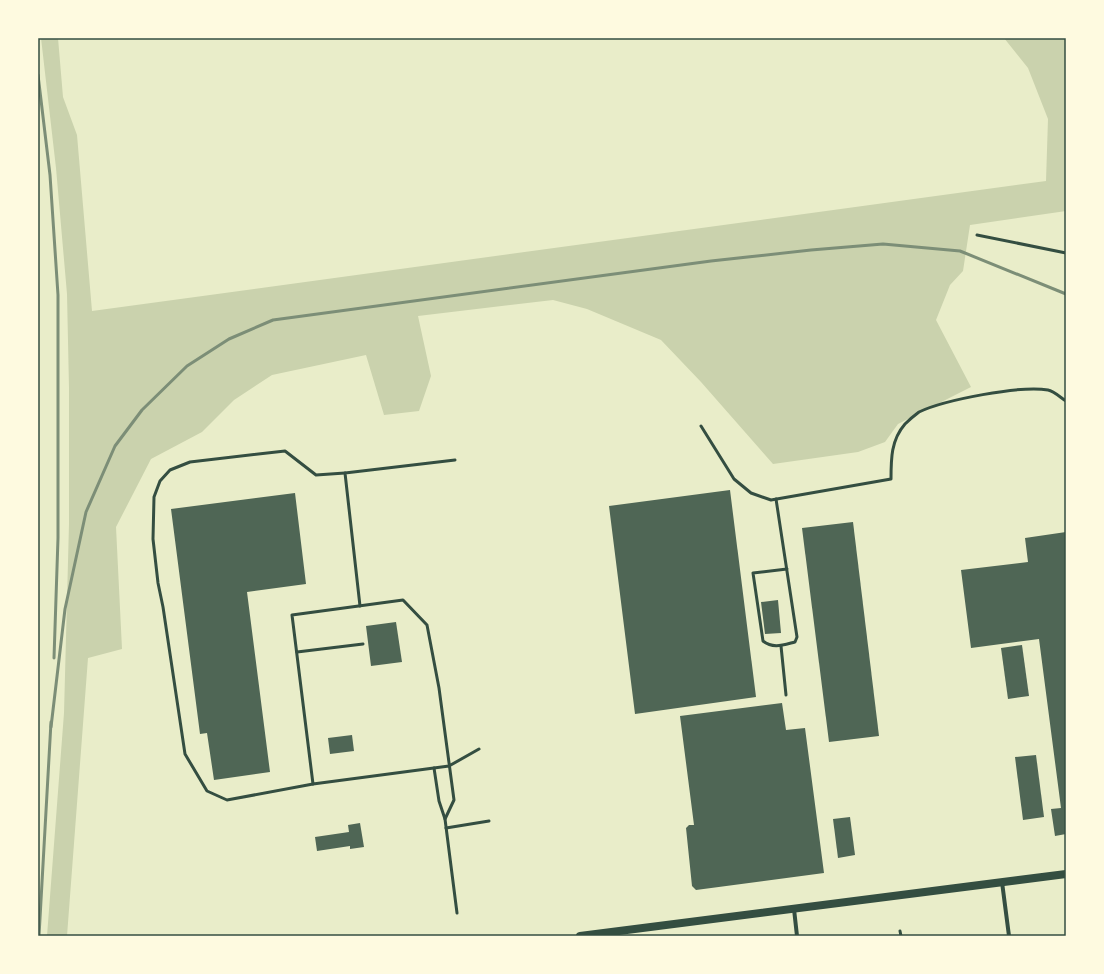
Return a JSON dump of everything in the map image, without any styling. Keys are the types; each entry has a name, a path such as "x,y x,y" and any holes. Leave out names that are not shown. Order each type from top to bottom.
{"main road":[{"path":"580,936 1066,874"}],"street":[{"path":"1002,882 1008,936"},
{"path":"794,909 797,936"}],"lane":[{"path":"977,235 1066,254"},
{"path":"701,426 734,479 752,493 772,500 891,479 891,456 896,438 905,424 918,413 945,404 1018,390 1049,390 1066,401"},
{"path":"455,460 316,475 285,451 190,462 170,470 160,481 154,497 153,539 158,583 185,754 207,791 226,800 313,784 449,766 479,749"},
{"path":"345,473 360,606"},
{"path":"776,499 797,637 794,642 781,646 768,645 763,641 753,573 786,569"},
{"path":"313,784 292,615 403,600 427,625 439,688 454,800 445,819"},
{"path":"297,652 363,644"},
{"path":"781,646 786,695"},
{"path":"434,768 438,801 445,819 457,913"},
{"path":"446,828 489,821"},
{"path":"900,931 901,936"}],"green space":[{"path":"41,38 58,38 63,97 77,135 92,311 1046,181 1048,119 1028,68 1004,38 1066,38 1066,211 970,225 963,271 950,285 936,320 971,387 898,424 885,442 858,452 773,464 701,382 661,340 587,309 553,300 418,316 431,376 419,411 384,415 366,355 272,375 234,400 202,432 151,459 116,527 122,649 88,658 67,936 47,936 64,713 69,524 69,388 67,294 56,168"}],"building":[{"path":"730,490 756,697 635,714 609,506"},
{"path":"295,493 306,584 247,592 270,772 214,780 207,733 200,734 171,509"},
{"path":"853,522 879,736 829,742 802,528"},
{"path":"1066,532 1066,834 1055,836 1051,809 1061,808 1039,639 971,648 961,570 1028,562 1025,538"},
{"path":"778,600 781,633 765,634 761,602"},
{"path":"396,622 402,662 371,666 366,626"},
{"path":"1022,645 1029,696 1008,699 1001,648"},
{"path":"782,703 786,730 805,728 824,873 696,890 692,886 686,828 689,825 694,825 680,716"},
{"path":"352,735 354,751 330,754 328,738"},
{"path":"1036,755 1044,817 1023,820 1015,757"},
{"path":"850,817 855,855 838,858 833,819"},
{"path":"360,823 364,847 350,849 350,846 317,851 315,837 349,832 348,825"}],"railway":[{"path":"38,75 50,175 58,295 58,538 54,658"},
{"path":"51,727 65,609 86,512 115,446 142,410 187,366 229,339 273,320 711,261 883,244 960,251 1066,294"},
{"path":"39,936 51,722"}]}
